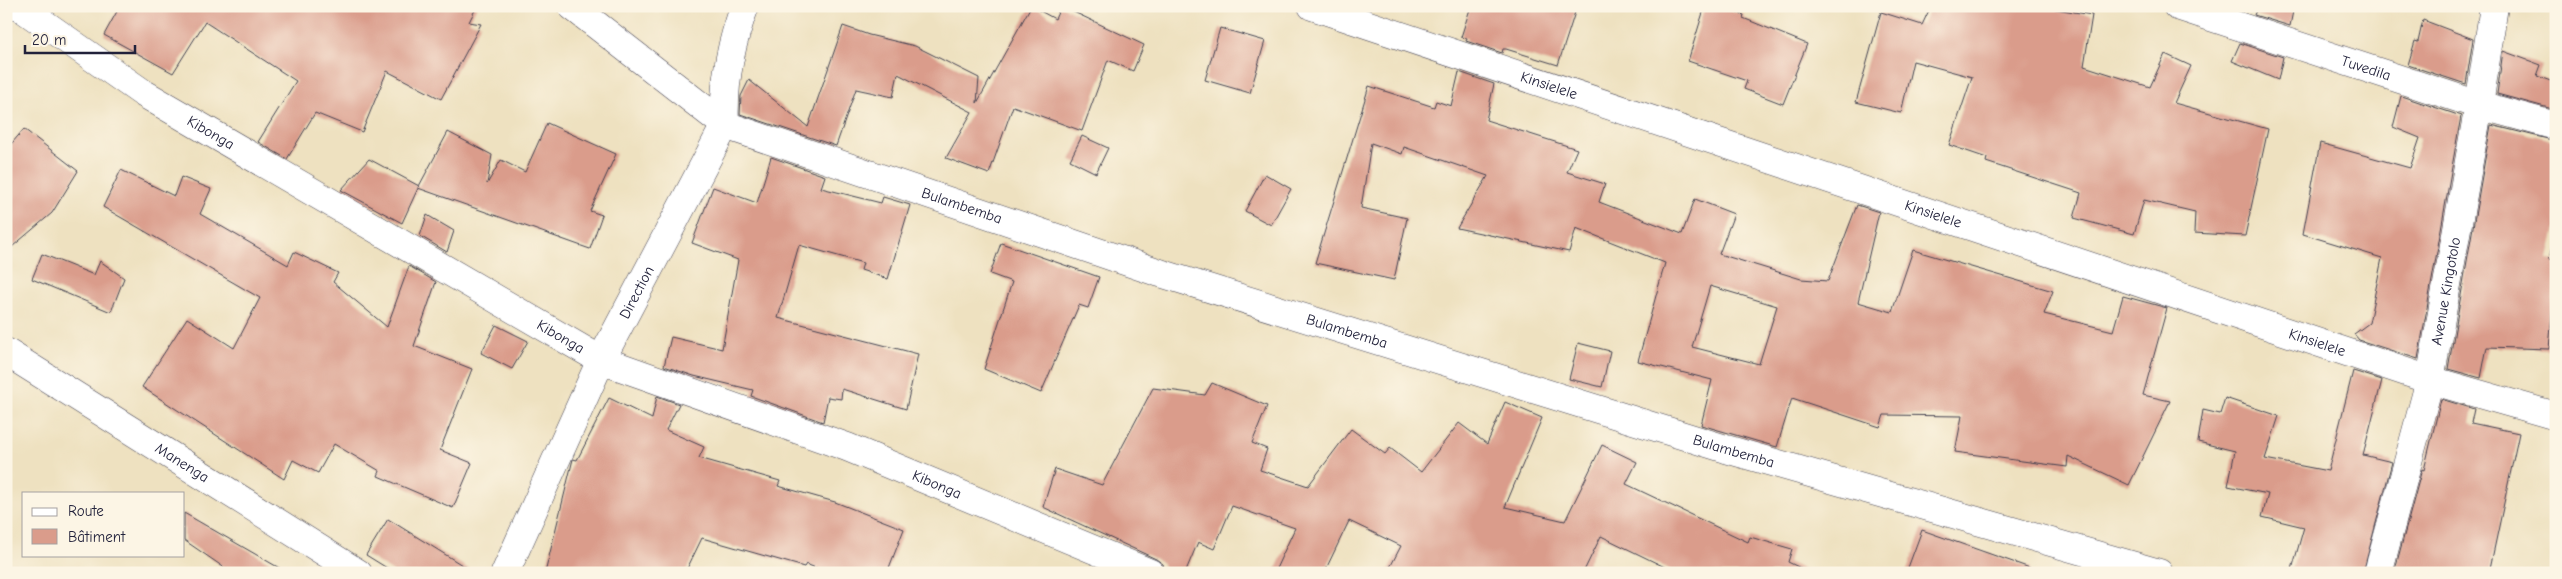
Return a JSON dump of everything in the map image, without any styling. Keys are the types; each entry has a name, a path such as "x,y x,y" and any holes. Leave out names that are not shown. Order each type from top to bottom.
{"street":[{"name":"Kibonga","path":"19,6 143,93 601,360 847,447 1150,573"},
{"name":"Bulambemba","path":"572,6 725,125 1160,274 1726,449 2159,573"},
{"path":"725,125 724,99 727,66 745,6"},
{"name":"Kinsielele","path":"1312,6 2430,380 2556,416"},
{"name":"Tuvedila","path":"2177,6 2479,105 2556,126"},
{"name":"Avenue Kingotolo","path":"2378,573 2430,380 2479,105 2494,6"},
{"name":"Direction","path":"505,573 601,360 725,125"},
{"name":"Manenga","path":"6,352 358,573"}],"building":[{"path":"120,6 477,6 469,22 481,24 441,99 387,71 362,132 315,113 287,159 258,142 296,81 205,22 173,73 104,35"},
{"path":"1031,6 1055,19 1061,6 1144,45 1133,71 1108,60 1082,131 1013,106 989,174 946,158 972,112 898,74 893,97 856,89 836,146 740,114 741,96 749,80 808,127 843,26 869,35 915,46 979,78 977,103"},
{"path":"1471,6 1577,6 1558,65 1506,49 1503,49 1502,53 1466,41 1467,38 1461,37"},
{"path":"1705,6 1717,6 1744,15 1743,18 1807,44 1783,104 1744,89 1747,81 1688,61"},
{"path":"1931,6 2038,6 2092,15 2084,66 2150,87 2165,54 2191,66 2174,103 2268,129 2245,236 2194,233 2195,212 2144,200 2134,234 2074,218 2081,193 1986,162 1987,158 1949,145 1972,77 1913,61 1901,113 1856,102 1881,12 1922,25"},
{"path":"2258,6 2294,6 2290,26 2254,15"},
{"path":"2423,20 2473,39 2466,84 2408,65 2415,41 2418,42"},
{"path":"1220,28 1265,41 1250,93 1205,80"},
{"path":"2240,43 2283,57 2278,80 2232,61"},
{"path":"2503,51 2541,65 2537,76 2556,83 2556,110 2497,94"},
{"path":"1459,72 1494,84 1486,120 1577,149 1567,172 1605,184 1599,202 1682,234 1695,199 1734,214 1719,254 1801,279 1828,281 1857,205 1879,212 1858,302 1892,312 1913,250 2053,291 2044,314 2113,331 2123,296 2167,308 2143,395 2170,401 2129,485 2068,456 2067,467 1955,452 1962,416 1884,415 1880,427 1792,398 1777,447 1701,425 1712,380 1638,361 1665,263 1576,228 1569,252 1457,228 1488,176 1404,147 1402,154 1371,143 1361,208 1407,218 1394,280 1315,263 1369,86 1434,107 1436,101 1451,106","holes":["1710,286 1777,306 1759,364 1692,347"]},
{"path":"2401,96 2461,116 2418,359 2359,340 2354,334 2369,323 2382,258 2303,234 2320,143 2410,168 2420,138 2393,127"},
{"path":"547,123 616,154 590,211 602,215 590,249 418,188 448,132 492,155 487,184 501,160 525,172"},
{"path":"2491,125 2556,141 2556,228 2549,259 2556,260 2556,267 2549,349 2487,347 2481,378 2448,369"},
{"path":"24,129 78,171 52,213 6,252 6,150"},
{"path":"1082,136 1108,148 1096,173 1070,160"},
{"path":"771,157 825,176 821,188 881,203 883,197 910,205 888,279 861,270 863,263 799,245 778,318 918,354 906,409 842,389 841,399 828,397 823,422 751,396 753,390 694,376 664,366 671,337 722,349 738,260 692,243 713,187 757,203"},
{"path":"369,159 419,186 402,223 341,190"},
{"path":"121,170 174,196 181,177 211,189 200,214 288,265 294,252 338,273 333,282 387,327 409,266 436,282 414,346 472,369 440,450 472,463 453,508 378,476 380,471 334,444 318,473 293,460 284,479 142,387 187,318 234,348 260,298 103,207"},
{"path":"1265,174 1291,189 1271,225 1245,211"},
{"path":"427,215 454,231 447,252 420,236"},
{"path":"1001,243 1099,277 1088,308 1079,305 1041,393 984,369 1012,282 990,274"},
{"path":"42,254 94,275 100,261 124,278 111,312 32,279"},
{"path":"496,325 528,341 512,369 481,353"},
{"path":"1578,343 1610,351 1602,387 1569,379"},
{"path":"2353,371 2382,380 2363,455 2392,462 2363,573 2291,573 2304,527 2262,517 2268,494 2228,486 2235,451 2198,442 2203,410 2220,414 2225,398 2279,416 2265,459 2328,471"},
{"path":"1212,383 1267,406 1252,443 1267,449 1260,470 1308,486 1351,429 1385,454 1390,448 1421,472 1459,423 1487,444 1505,402 1542,418 1505,507 1565,521 1602,445 1637,462 1626,484 1748,542 1750,537 1792,549 1788,562 1811,573 1677,573 1601,536 1583,573 1387,573 1401,546 1349,521 1324,573 1274,573 1295,528 1232,506 1214,549 1198,542 1185,573 1170,573 1165,571 1163,564 1156,559 1043,507 1055,469 1102,485 1153,388 1205,395"},
{"path":"657,396 679,404 666,430 704,447 699,458 780,481 778,486 835,502 904,529 887,573 828,573 806,564 804,567 702,538 685,573 545,573 573,459 577,460 609,398 652,419"},
{"path":"2441,399 2474,409 2471,423 2519,433 2489,573 2394,573 2422,469 2424,470"},
{"path":"185,514 288,573 232,573 185,541"},
{"path":"388,519 475,573 395,573 366,555"},
{"path":"1922,530 2030,568 2030,573 1906,573"}]}
